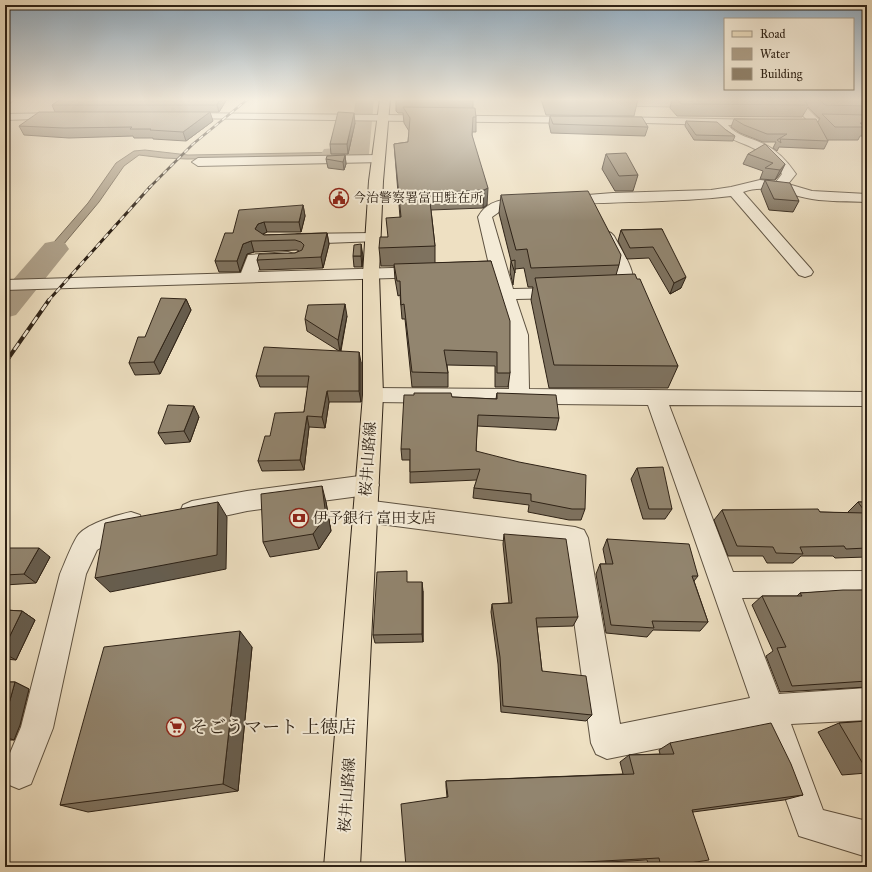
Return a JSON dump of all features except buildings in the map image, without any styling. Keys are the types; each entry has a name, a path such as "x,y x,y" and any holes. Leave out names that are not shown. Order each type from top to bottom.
{"main road":[{"name":"桜井山路線","path":"342,867 373,395 371,274 380,140"}],"street":[{"path":"743,140 760,147 778,159 789,174 779,186"},
{"path":"198,162 378,159"},
{"path":"519,397 519,335 506,294 490,269 485,217 487,213 504,203 547,201 593,210 614,196 710,194 734,191 744,187 760,184 779,186 812,195 867,198"},
{"path":"734,191 805,272"},
{"path":"506,294 622,291 625,274 593,210"},
{"path":"282,239 373,238"},
{"path":"248,277 254,258 297,257"},
{"path":"5,285 442,271"},
{"path":"373,395 867,399"},
{"path":"656,398 811,824 867,839"},
{"path":"19,772 37,728 73,574 88,542 113,527 247,501 366,498 574,538 607,742 769,710 867,704"},
{"path":"724,585 867,584"}],"water":[{"path":"355,140 363,140 362,157 187,159 139,155 124,166 99,202 33,281 21,280 88,203 116,163 134,151 145,150 188,155 354,152"}],"waterway":[{"path":"332,154 358,154 360,140"},
{"path":"5,308 55,249"}],"railway":[{"path":"150,187 198,140"},
{"path":"48,301 150,187"},
{"path":"5,363 49,300"}],"place":[{"name":"今治警察署富田駐在所","path":"339,198"},
{"name":"伊予銀行 富田支店","path":"299,518"},
{"name":"そごうマート 上徳店","path":"176,727"}]}
